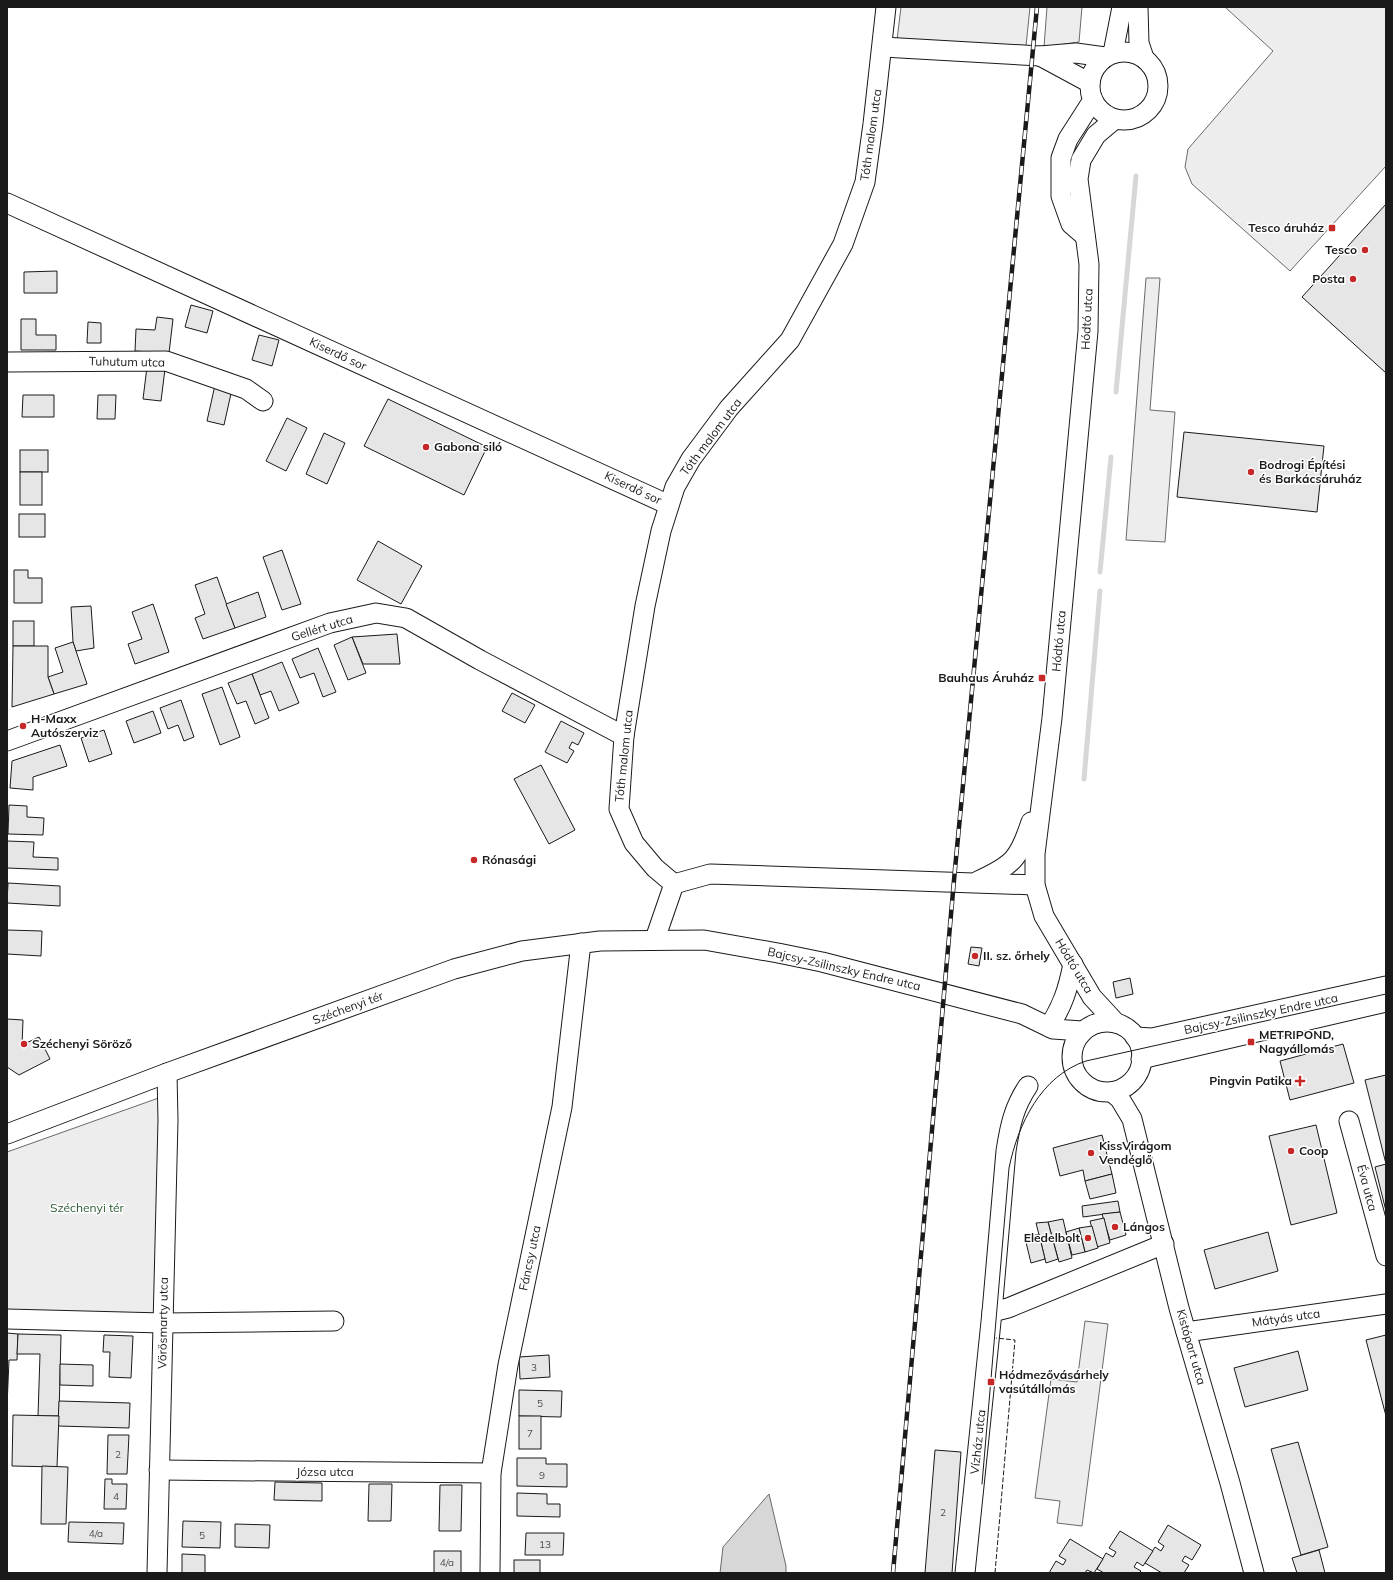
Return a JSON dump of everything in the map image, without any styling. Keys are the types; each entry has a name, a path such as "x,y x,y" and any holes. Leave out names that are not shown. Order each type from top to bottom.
{"street":[{"name":"Tóth malom utca","path":"674,884 655,868 634,843 619,809 624,736 646,606 661,531 675,487 691,459 729,408 790,340 843,244 865,182 883,47 886,7"},
{"path":"1086,236 1072,224 1061,196 1061,158 1091,91 1093,71 1109,55 1122,7"},
{"path":"1138,7 1139,44 1144,58"},
{"path":"883,47 1040,56 1076,53 1109,55 1124,52 1134,53 1144,58 1151,65 1156,75 1158,85 1154,102 1143,114 1134,118 1115,119 1106,115 1091,91 1040,56"},
{"name":"Hódtó utca","path":"1115,119 1096,135 1081,160 1078,179 1089,264 1088,331 1052,718 1035,854 1035,885 1044,916 1092,997 1116,1023"},
{"name":"Kiserdő sor","path":"7,202 669,505"},
{"name":"Tuhutum utca","path":"7,362 166,361 246,389 263,401"},
{"name":"Gellért utca","path":"7,741 330,623 376,613 406,618 480,660 624,736"},
{"path":"977,882 1004,869 1019,853 1023,846 1043,787"},
{"path":"655,939 674,884 710,874 1035,885"},
{"name":"Bajcsy-Zsilinszky Endre utca","path":"581,943 655,939 704,940 822,962 1022,1014 1051,1028 1082,1031"},
{"name":"Széchenyi tér","path":"7,1134 166,1073 454,969 522,951 581,943"},
{"name":"Fáncsy utca","path":"490,1573 492,1473 508,1365 562,1107 581,943"},
{"path":"1051,1028 1062,1007 1073,964"},
{"name":"Bajcsy-Zsilinszky Endre utca","path":"1135,1037 1152,1038 1386,986"},
{"name":"Bajcsy-Zsilinszky Endre utca","path":"1142,1059 1386,1002"},
{"path":"1104,1022 1116,1023 1127,1028 1135,1037 1140,1048 1142,1059 1139,1070 1133,1079 1125,1086 1112,1092 1094,1089 1084,1083 1077,1075 1073,1065 1072,1053 1075,1041 1082,1031 1092,1025 1104,1022"},
{"name":"Bajcsy-Zsilinszky Endre utca","path":"1051,1028 1072,1053"},
{"name":"Vörösmarty utca","path":"157,1573 168,1128 166,1073"},
{"name":"Kistópart utca","path":"1133,1079 1132,1119 1186,1332 1254,1573"},
{"name":"Vízház utca","path":"965,1573 992,1312 1009,1127 1017,1102 1028,1086"},
{"name":"Kistópart utca","path":"1112,1092 1120,1099 1132,1119"},
{"name":"Éva utca","path":"1349,1121 1386,1256"},
{"path":"992,1312 1008,1308 1164,1244"},
{"name":"Mátyás utca","path":"1186,1332 1386,1304"},
{"path":"7,1319 163,1323 334,1321"},
{"name":"Józsa utca","path":"160,1470 492,1473"}],"shaded area":[{"path":"901,7 1030,7 1026,46 897,40"},
{"path":"1047,7 1082,7 1079,42 1044,47"},
{"path":"1225,7 1386,7 1386,166 1290,271 1192,184 1185,167 1188,149 1273,51"},
{"path":"1146,278 1160,278 1150,410 1175,412 1165,542 1126,540"},
{"name":"Széchenyi tér","path":"167,1095 163,1323 7,1319 7,1152"},
{"path":"1085,1321 1108,1324 1082,1526 1057,1523 1060,1501 1035,1498 1051,1379 1077,1382"},
{"path":"769,1494 786,1566 786,1573 720,1573 723,1547"}],"building":[{"name":"Tesco","path":"1386,204 1386,373 1302,297"},
{"path":"57,271 57,293 24,293 24,272"},
{"path":"191,305 213,311 207,333 185,327"},
{"path":"157,317 173,319 169,353 135,351 136,329 155,330"},
{"path":"21,319 36,319 36,335 56,335 56,350 21,350"},
{"path":"88,322 101,323 101,343 87,343"},
{"path":"259,335 279,340 272,366 252,360"},
{"path":"147,367 165,369 161,401 143,399"},
{"path":"215,385 232,389 224,425 207,421"},
{"path":"23,395 54,395 54,417 22,417"},
{"path":"98,395 116,395 115,419 97,419"},
{"name":"Gabona siló","path":"388,399 487,447 464,495 364,446"},
{"path":"287,418 307,428 286,471 266,461"},
{"name":"Bodrogi Építési és Barkácsáruház","path":"1184,432 1324,446 1317,512 1177,497"},
{"path":"324,433 345,443 327,484 306,474"},
{"path":"20,450 48,450 48,472 20,472"},
{"path":"20,472 42,472 42,505 20,505"},
{"path":"19,514 45,514 45,537 19,537"},
{"path":"378,541 422,566 401,604 357,580"},
{"path":"282,550 301,604 282,610 263,557"},
{"path":"14,570 28,570 28,578 42,578 42,603 14,603"},
{"path":"217,577 235,628 203,639 195,618 205,614 195,585"},
{"path":"258,592 266,617 235,628 226,604"},
{"path":"153,604 169,652 135,664 128,644 142,639 132,612"},
{"path":"91,606 94,648 76,651 73,642 71,607"},
{"path":"13,621 34,621 34,646 13,646"},
{"path":"397,634 400,664 363,664 352,637"},
{"path":"352,637 366,673 348,680 334,645"},
{"path":"73,642 87,684 54,694 48,677 63,672 55,648"},
{"path":"13,646 48,646 48,677 54,694 12,707"},
{"path":"318,648 336,692 323,697 314,673 300,678 292,659"},
{"path":"282,662 299,703 279,711 271,691 260,695 252,674"},
{"path":"252,674 269,718 255,724 246,701 237,704 228,683"},
{"path":"222,687 240,737 220,745 202,694"},
{"path":"512,693 535,705 525,723 502,711"},
{"path":"181,700 194,737 184,741 178,725 168,729 160,708"},
{"path":"153,711 161,733 134,743 126,721"},
{"path":"561,721 584,733 578,745 572,742 569,748 574,751 567,763 545,752"},
{"path":"104,730 112,754 89,762 81,738"},
{"path":"60,745 67,766 33,777 33,790 10,788 12,761"},
{"path":"541,765 575,830 549,844 514,779"},
{"path":"9,805 27,806 27,817 44,818 43,835 8,834"},
{"path":"7,841 34,842 33,857 58,858 58,870 7,868"},
{"path":"8,883 60,886 60,906 7,903"},
{"path":"7,930 42,931 41,956 7,954"},
{"name":"II. sz. őrhely","path":"971,947 982,948 979,966 968,964"},
{"path":"1130,978 1133,994 1116,998 1113,982"},
{"path":"7,1019 23,1020 22,1045 39,1037 50,1059 19,1075 7,1067"},
{"path":"1343,1044 1354,1083 1290,1100 1280,1061"},
{"path":"1386,1075 1386,1164 1365,1080"},
{"path":"1316,1125 1337,1213 1291,1225 1269,1136"},
{"path":"1102,1135 1112,1174 1085,1181 1083,1170 1060,1176 1053,1148"},
{"path":"1386,1164 1386,1211 1375,1167"},
{"path":"1112,1174 1116,1193 1090,1199 1085,1181"},
{"path":"1118,1201 1120,1212 1083,1217 1082,1206"},
{"name":"Lángos","path":"1120,1212 1126,1235 1110,1240 1102,1214"},
{"path":"1104,1218 1110,1243 1097,1247 1090,1221"},
{"path":"1063,1219 1072,1258 1059,1262 1048,1222"},
{"path":"1048,1222 1058,1259 1046,1263 1036,1223"},
{"name":"Eledelbolt","path":"1092,1226 1098,1248 1085,1252 1079,1228"},
{"path":"1079,1228 1085,1252 1072,1255 1066,1232"},
{"path":"1268,1232 1278,1271 1215,1289 1204,1250"},
{"path":"1039,1234 1045,1259 1031,1263 1025,1238"},
{"path":"7,1333 18,1334 17,1360 9,1360 7,1406"},
{"path":"18,1334 61,1335 59,1416 38,1416 40,1354 17,1354"},
{"path":"104,1335 133,1336 131,1378 109,1377 110,1352 103,1352"},
{"path":"1386,1335 1386,1416 1366,1340"},
{"path":"1298,1351 1308,1390 1245,1407 1234,1368"},
{"path":"549,1355 550,1377 520,1379 519,1357"},
{"path":"60,1364 93,1365 93,1386 60,1385"},
{"path":"519,1390 562,1391 561,1417 519,1416"},
{"path":"59,1401 130,1403 129,1428 58,1426"},
{"path":"13,1415 59,1416 57,1467 12,1466"},
{"path":"519,1416 541,1416 541,1449 519,1449"},
{"path":"108,1435 129,1435 127,1474 107,1474"},
{"path":"1298,1442 1328,1547 1301,1555 1271,1449"},
{"path":"935,1450 961,1452 952,1573 925,1573"},
{"path":"517,1458 546,1458 546,1464 567,1464 567,1487 517,1486"},
{"path":"42,1466 68,1467 66,1524 41,1524"},
{"path":"105,1479 112,1479 112,1484 127,1484 126,1509 104,1509"},
{"path":"275,1482 322,1483 322,1501 274,1500"},
{"path":"369,1484 392,1484 391,1521 368,1521"},
{"path":"440,1485 462,1485 461,1531 439,1531"},
{"path":"517,1493 547,1494 547,1504 560,1504 560,1517 517,1516"},
{"path":"183,1521 221,1522 220,1548 182,1547"},
{"path":"69,1522 124,1523 123,1544 68,1542"},
{"path":"235,1524 270,1525 269,1548 235,1547"},
{"path":"1168,1525 1201,1545 1192,1560 1185,1556 1182,1561 1189,1565 1184,1573 1162,1573 1145,1563 1155,1547 1161,1551 1164,1546 1158,1542"},
{"path":"1120,1531 1153,1551 1143,1566 1137,1562 1134,1567 1141,1571 1139,1573 1104,1573 1097,1569 1106,1553 1113,1557 1116,1552 1109,1548"},
{"path":"526,1533 564,1533 563,1555 525,1555"},
{"path":"1070,1539 1103,1559 1094,1573 1087,1570 1085,1573 1049,1573 1056,1561 1063,1565 1066,1560 1059,1556"},
{"path":"1319,1550 1325,1573 1297,1573 1292,1558"},
{"path":"434,1551 461,1551 461,1573 434,1573"},
{"path":"182,1554 205,1555 205,1573 182,1573"},
{"path":"514,1560 540,1560 540,1573 514,1573"}],"waterway":[{"path":"1116,392 1136,176"},
{"path":"1100,572 1111,457"},
{"path":"1084,779 1100,591"}],"tram line":[{"path":"982,1484 1009,1168 1018,1135 1025,1119 1044,1090 1056,1078 1070,1068 1086,1061 1386,994"}],"railway":[{"path":"893,1573 955,869 1037,7"}],"fence":[{"path":"995,1573 1015,1340 996,1338"}],"place":[{"name":"Tesco áruház","path":"1332,228"},
{"name":"Tesco","path":"1365,250"},
{"name":"Posta","path":"1353,279"},
{"name":"Gabona siló","path":"426,447"},
{"name":"Bodrogi Építési és Barkácsáruház","path":"1251,472"},
{"name":"Bauhaus Áruház","path":"1042,678"},
{"name":"H-Maxx Autószerviz","path":"23,726"},
{"name":"Rónasági","path":"474,860"},
{"name":"II. sz. őrhely","path":"975,956"},
{"name":"METRIPOND, Nagyállomás","path":"1251,1042"},
{"name":"Széchenyi Söröző","path":"24,1044"},
{"name":"Pingvin Patika","path":"1300,1081"},
{"name":"Coop","path":"1291,1151"},
{"name":"KissVirágom Vendéglő","path":"1091,1153"},
{"name":"Lángos","path":"1115,1227"},
{"name":"Eledelbolt","path":"1088,1238"},
{"name":"Hódmezővásárhely vasútállomás","path":"991,1382"}]}
